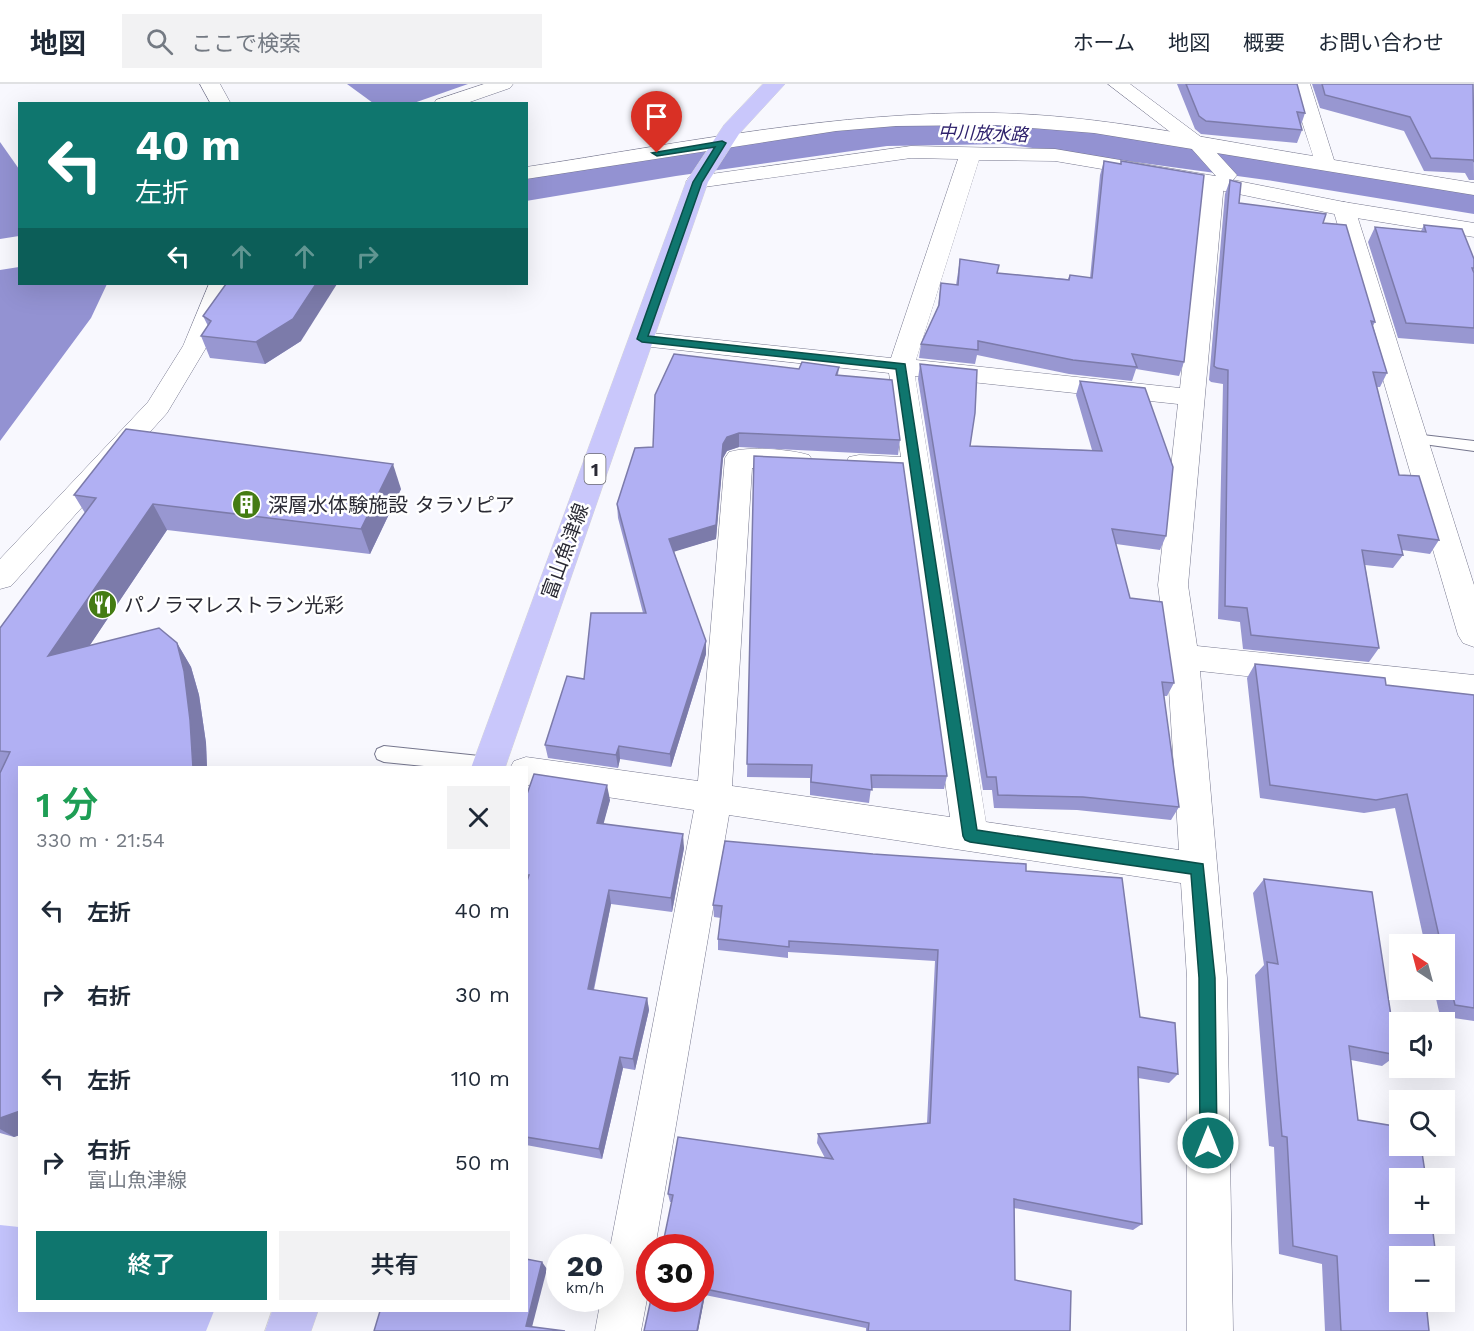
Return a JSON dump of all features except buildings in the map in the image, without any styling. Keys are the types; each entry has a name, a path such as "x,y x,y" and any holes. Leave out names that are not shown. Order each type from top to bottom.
{"main road":[{"name":"富山魚津線","path":"494,766 700,177 720,146 762,94 775,84"},
{"path":"288,1331 296,1312"}],"street":[{"path":"210,84 220,102"},
{"path":"449,102 503,84"},
{"path":"1118,84 1198,145 1227,181 1190,397 1173,585 1183,657 1207,978 1210,1331"},
{"path":"1300,84 1326,165"},
{"path":"528,173 720,146 837,125 896,120 996,119 1094,127 1474,189"},
{"path":"700,177 911,152 1054,155 1227,181 1344,209 1474,230"},
{"path":"970,836 901,366 971,152"},
{"path":"1344,209 1474,635"},
{"path":"0,578 158,408 195,346 220,285"},
{"path":"642,339 1190,397"},
{"path":"618,1331 714,798 738,458 916,467"},
{"path":"1183,657 1474,688"},
{"path":"528,771 1198,869"}],"lane":[{"path":"1414,439 1474,446"},
{"path":"384,754 486,766"}],"shaded area":[{"path":"347,84 468,84 417,102 372,102"},
{"path":"0,142 18,168 18,236 0,239"},
{"path":"18,267 18,285 107,285 91,318 0,441 0,270"},
{"path":"0,1225 18,1227 18,1312 214,1312 206,1331 0,1331"}],"waterway":[{"name":"中川放水路","path":"528,186 676,161 887,132 1004,130 1273,166 1474,199"}],"place":[{"name":"深層水体験施設 タラソピア","path":"247,505"},
{"name":"パノラマレストラン光彩","path":"103,605"}],"route":[{"path":"657,153 722,143 698,182 642,339 901,366 970,836 1198,869 1207,978 1208,1143"}]}
